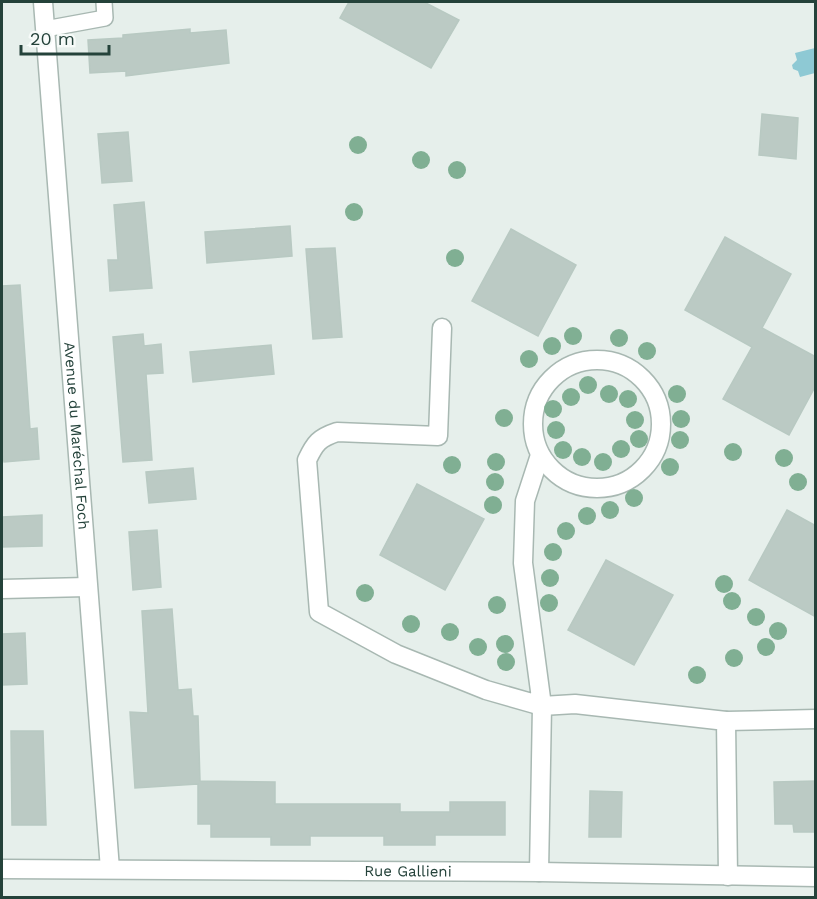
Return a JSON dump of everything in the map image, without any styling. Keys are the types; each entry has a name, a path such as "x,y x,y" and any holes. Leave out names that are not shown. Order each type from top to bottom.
{"street":[{"name":"Avenue du Maréchal Foch","path":"43,2 110,869"},
{"path":"442,328 438,435 337,432 323,436 314,446 308,460 319,612 396,654 486,690 542,706 575,704 726,721 816,719"},
{"path":"539,872 542,706 523,563 525,501 540,455 534,436 533,416 538,396 550,380 566,368 585,360 600,360 625,366 641,377 654,393 661,412 661,432 656,452 648,466 628,481 609,488 589,489 569,483 552,471 540,455"},
{"path":"2,588 87,587"},
{"path":"726,721 728,876"},
{"name":"Rue Gallieni","path":"2,869 539,872 816,877"}],"lane":[{"path":"45,29 105,18 104,2"}],"water":[{"path":"815,48 815,73 800,77 792,65 797,60 795,53"}],"building":[{"path":"349,2 424,2 459,20 431,68 340,18"},
{"path":"190,29 190,33 226,30 229,63 126,76 126,71 90,73 88,40"},
{"path":"762,114 798,118 796,159 759,155"},
{"path":"128,132 132,181 102,183 98,134"},
{"path":"144,202 152,288 110,291 108,260 118,260 114,205"},
{"path":"290,226 292,256 207,263 205,232"},
{"path":"511,229 576,265 538,336 472,301"},
{"path":"725,237 791,274 762,328 816,357 816,385 789,435 723,399 752,347 685,310"},
{"path":"335,248 342,337 313,339 306,249"},
{"path":"20,285 30,429 37,428 39,459 4,462 2,453 2,286"},
{"path":"143,334 144,346 161,344 163,373 146,374 152,460 123,462 113,337"},
{"path":"271,345 274,374 193,382 190,352"},
{"path":"193,468 196,499 149,503 146,472"},
{"path":"417,484 484,519 445,590 380,555"},
{"path":"787,510 816,526 816,617 749,580"},
{"path":"42,515 42,546 2,547 2,517"},
{"path":"157,530 161,587 133,590 129,532"},
{"path":"606,560 673,595 634,665 568,630"},
{"path":"172,609 178,690 191,689 193,716 198,716 200,781 275,782 275,804 400,804 400,812 450,812 450,802 505,802 505,835 435,835 435,845 384,845 384,836 310,836 310,845 271,845 271,837 211,837 211,824 198,824 198,784 135,788 130,712 148,713 142,611"},
{"path":"25,633 27,684 2,685 2,634"},
{"path":"11,731 43,731 46,825 12,825"},
{"path":"816,781 816,832 794,832 793,824 775,824 774,782"},
{"path":"590,791 622,792 621,837 589,837"}]}
